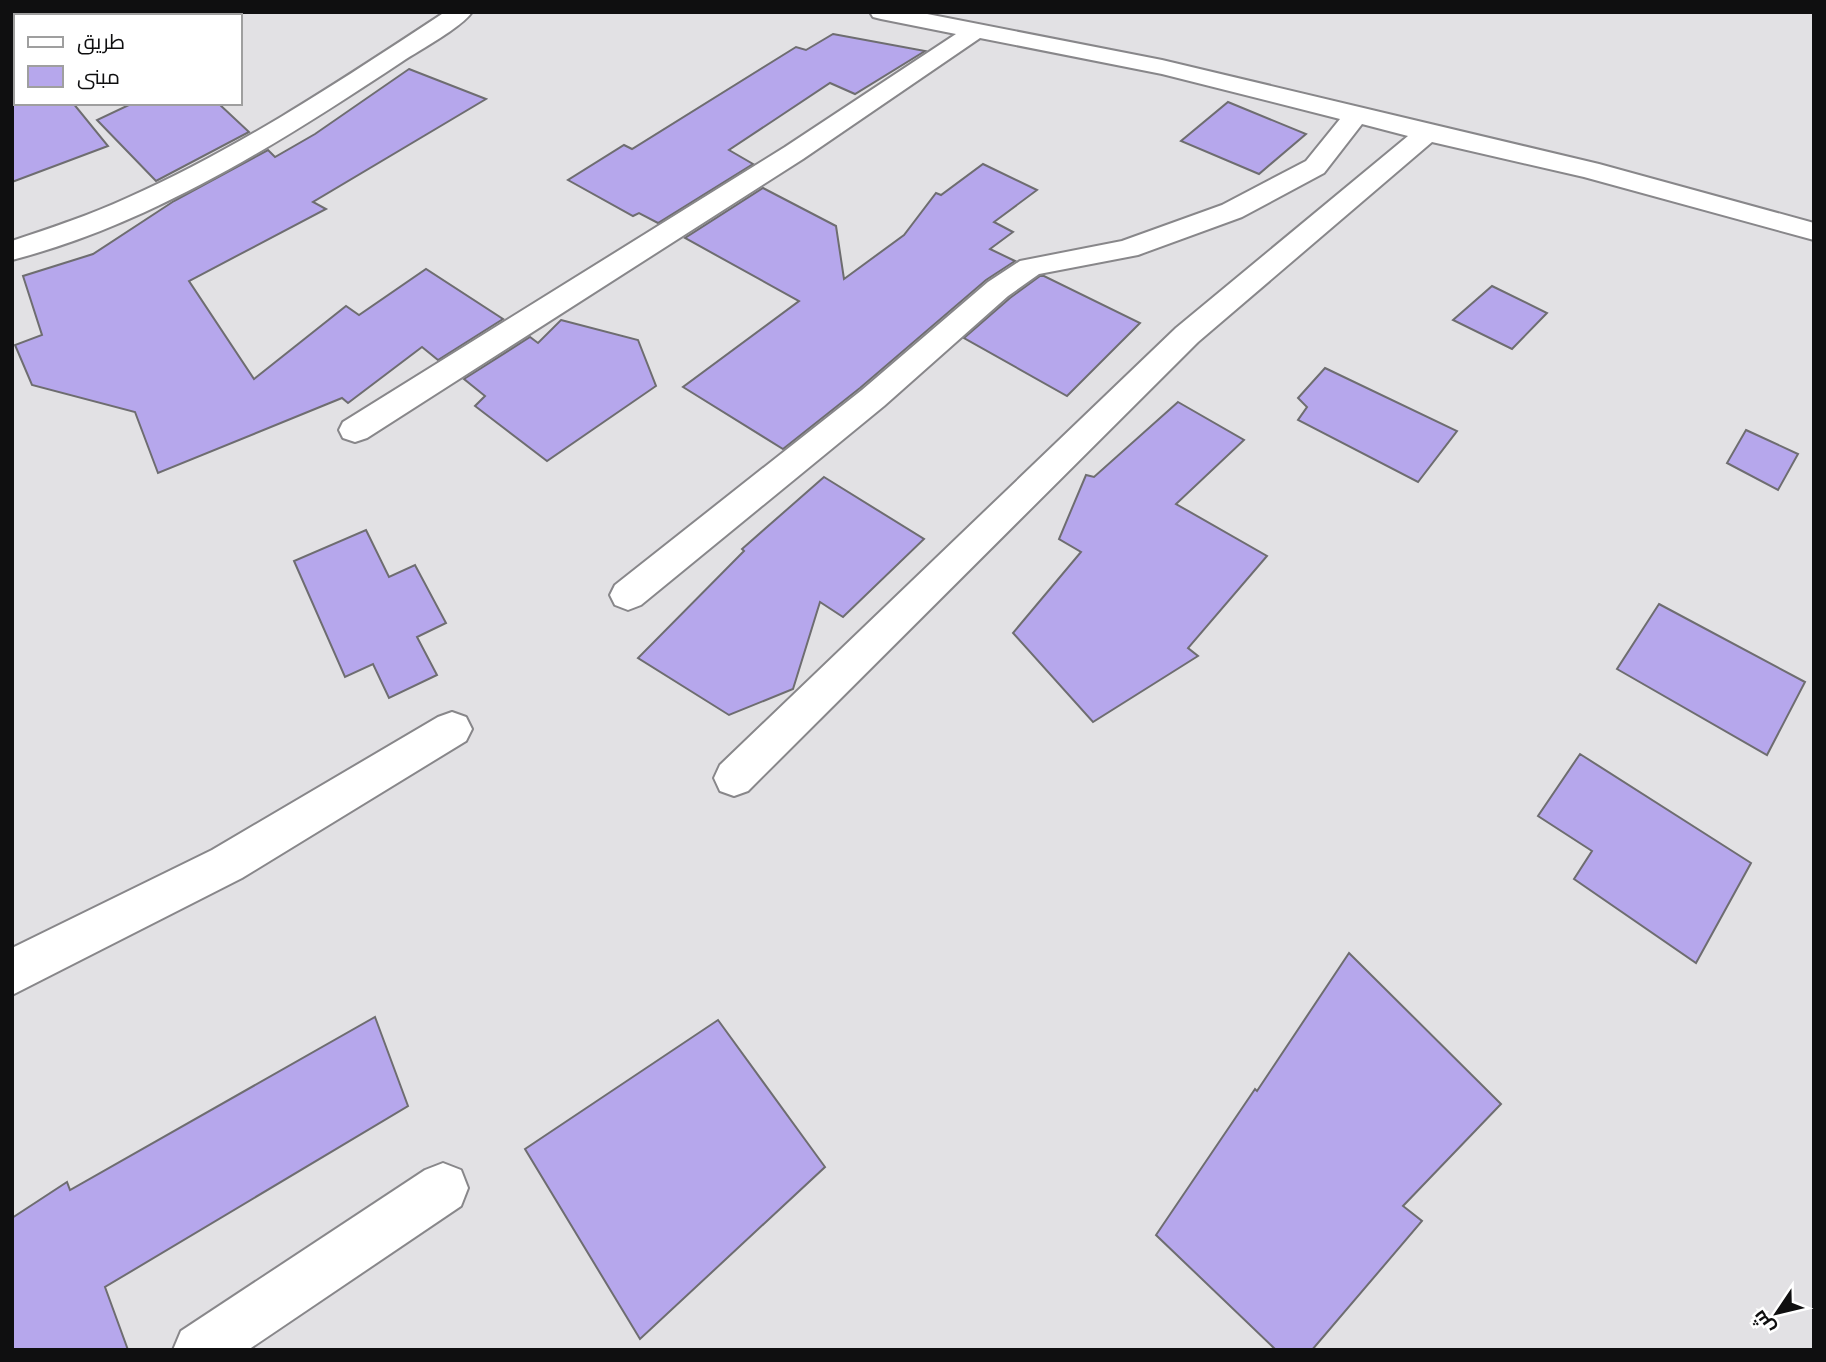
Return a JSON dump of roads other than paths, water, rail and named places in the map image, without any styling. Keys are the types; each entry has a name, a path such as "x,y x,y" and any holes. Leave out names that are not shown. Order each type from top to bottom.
{"street":[{"path":"12,251 98,221 176,186 351,84 461,12"},
{"path":"881,12 1162,67 1355,116 1590,170 1814,232"},
{"path":"355,430 794,153 977,30"},
{"path":"628,595 873,398 998,289 1030,267 1128,249 1233,211 1315,167 1355,116"},
{"path":"734,778 1187,335 1427,133"},
{"path":"12,972 227,864 452,729"},
{"path":"200,1350 443,1188"}]}
